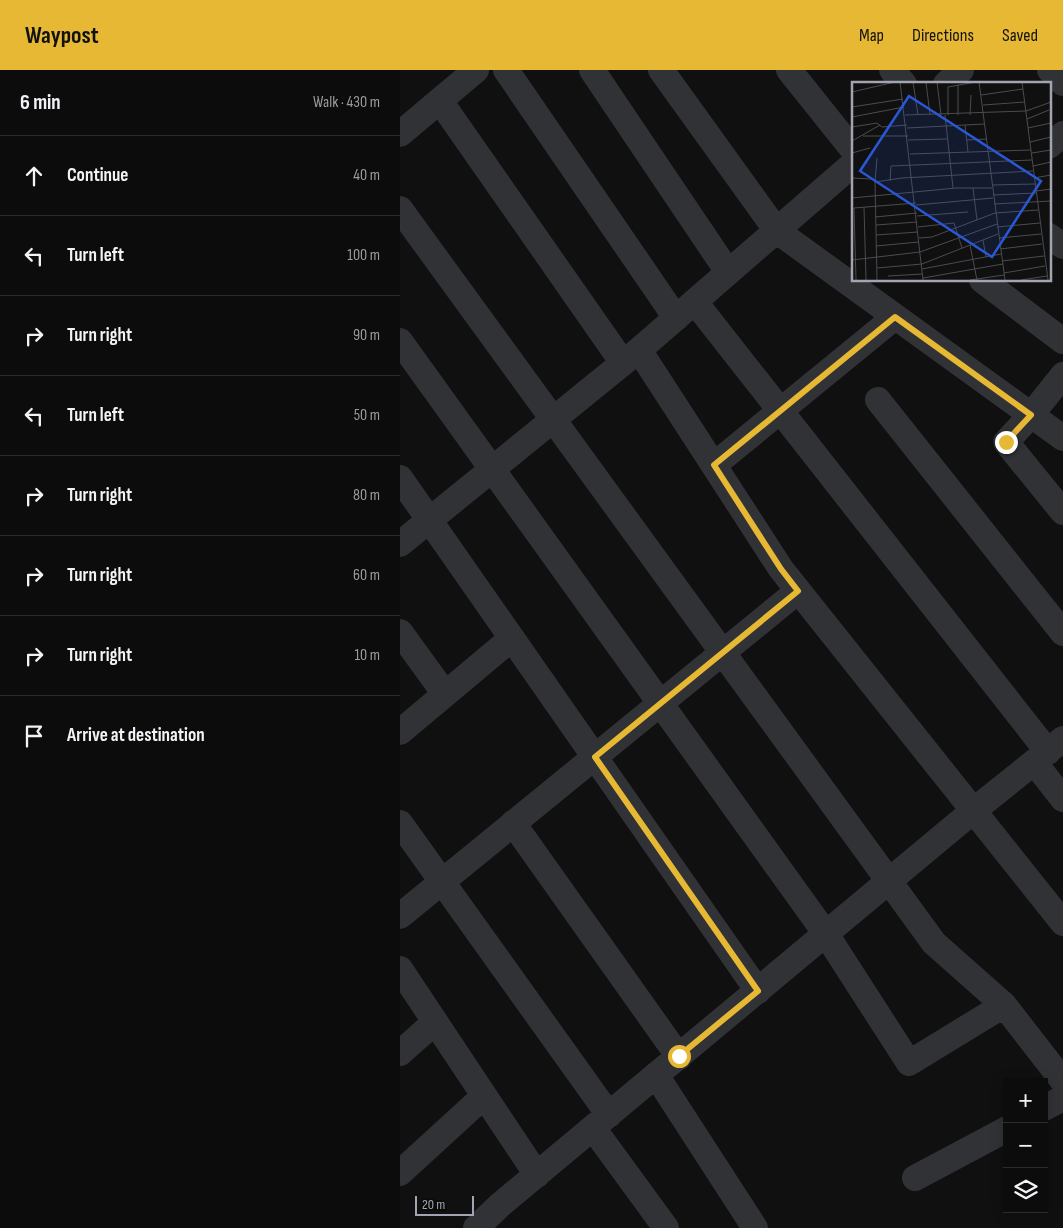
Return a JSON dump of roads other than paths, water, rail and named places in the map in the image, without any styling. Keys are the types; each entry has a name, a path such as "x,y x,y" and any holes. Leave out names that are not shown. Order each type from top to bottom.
{"street":[{"path":"402,128 440,101 476,70"},
{"path":"506,70 686,310 781,411 1048,751 1063,799"},
{"path":"592,70 728,272"},
{"path":"661,70 776,231 1063,438"},
{"path":"789,70 852,149"},
{"path":"892,70 902,82"},
{"path":"948,82 961,70"},
{"path":"1050,70 1063,83"},
{"path":"440,101 714,465 781,569 1063,923"},
{"path":"1050,145 1063,134"},
{"path":"400,544 631,357 776,231 849,174"},
{"path":"400,209 934,943 1004,1005 1063,1081"},
{"path":"1050,237 1063,246"},
{"path":"983,281 1063,341"},
{"path":"714,465 895,317"},
{"path":"400,341 826,934 909,1064 1004,1005"},
{"path":"1063,375 1031,415 1006,442 1063,512"},
{"path":"878,400 1063,633"},
{"path":"400,478 758,991"},
{"path":"400,916 798,591"},
{"path":"400,632 445,694"},
{"path":"400,732 512,638"},
{"path":"491,1223 537,1175 973,811 1048,751"},
{"path":"400,823 442,882 601,1121 666,1228"},
{"path":"513,823 679,1056"},
{"path":"400,969 537,1175"},
{"path":"400,1053 435,1022"},
{"path":"656,1075 755,1228"},
{"path":"400,1173 484,1096"},
{"path":"1048,1106 1063,1098"},
{"path":"915,1178 1003,1131"}]}
